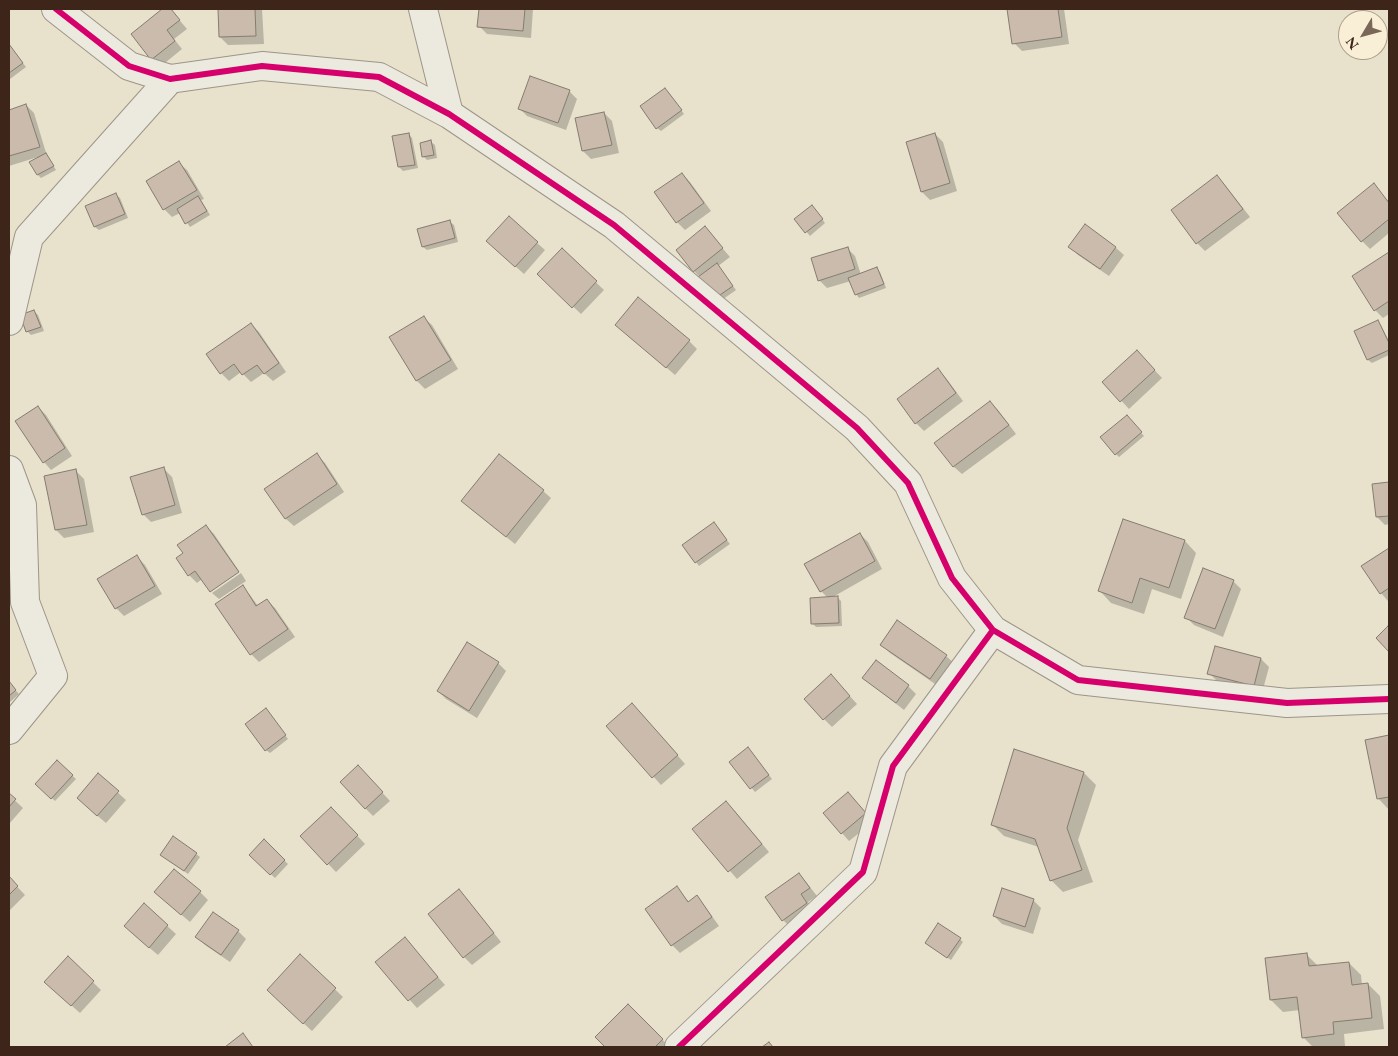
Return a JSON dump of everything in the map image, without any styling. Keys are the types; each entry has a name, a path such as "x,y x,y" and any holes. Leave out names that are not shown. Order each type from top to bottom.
{"street":[{"path":"56,9 129,66 170,79 262,66 379,78 449,114 614,225 857,428 908,483 952,578 993,630 1078,680 1287,703 1389,699"},
{"path":"423,9 449,114"},
{"path":"9,321 29,237 170,79"},
{"path":"9,470 22,505 25,602 53,676 9,730"},
{"path":"679,1047 863,872 893,766 993,630"}],"building":[{"path":"162,9 171,9 180,20 167,30 175,41 151,60 131,34"},
{"path":"218,9 255,9 256,36 219,37"},
{"path":"479,9 525,9 523,31 477,27"},
{"path":"1007,9 1058,9 1062,37 1012,44"},
{"path":"9,44 23,63 9,73"},
{"path":"530,76 570,90 558,123 518,109"},
{"path":"665,88 682,110 656,129 640,106"},
{"path":"26,104 40,147 9,156 9,110"},
{"path":"604,112 612,145 582,151 575,118"},
{"path":"409,133 415,165 398,167 392,136"},
{"path":"935,133 950,183 921,192 906,142"},
{"path":"431,140 434,155 422,157 420,143"},
{"path":"46,153 54,166 37,175 29,162"},
{"path":"179,161 197,190 163,210 146,181"},
{"path":"682,173 704,203 676,223 654,192"},
{"path":"1217,175 1243,209 1196,244 1171,210"},
{"path":"1374,183 1389,203 1389,219 1361,242 1337,213"},
{"path":"116,193 125,214 94,227 85,206"},
{"path":"198,196 207,211 185,224 177,209"},
{"path":"812,205 823,219 805,233 794,219"},
{"path":"509,216 538,242 515,267 486,241"},
{"path":"450,220 455,238 422,247 417,229"},
{"path":"1085,224 1116,247 1100,269 1068,247"},
{"path":"705,226 723,248 693,272 676,250"},
{"path":"848,247 855,269 818,281 811,258"},
{"path":"562,248 597,281 572,308 537,274"},
{"path":"1389,252 1389,301 1374,311 1352,276"},
{"path":"717,263 733,286 714,299 698,277"},
{"path":"877,267 884,284 855,295 848,278"},
{"path":"638,297 690,340 666,368 615,325"},
{"path":"34,310 41,327 26,332 20,315"},
{"path":"424,316 451,360 416,381 389,337"},
{"path":"1378,320 1389,343 1389,350 1367,360 1354,331"},
{"path":"251,323 279,363 264,374 257,365 242,375 234,364 220,374 206,354"},
{"path":"1137,350 1155,370 1120,402 1102,382"},
{"path":"938,368 956,393 915,424 897,399"},
{"path":"990,401 1009,425 953,467 934,443"},
{"path":"38,406 65,448 43,463 15,421"},
{"path":"1127,415 1142,432 1115,455 1100,437"},
{"path":"317,453 337,484 285,519 264,489"},
{"path":"499,454 544,490 506,537 461,501"},
{"path":"164,467 175,505 142,515 130,477"},
{"path":"76,469 87,525 55,530 44,476"},
{"path":"1389,482 1389,516 1376,517 1372,484"},
{"path":"1123,519 1185,540 1169,588 1140,578 1132,603 1098,591"},
{"path":"714,522 727,540 695,563 682,545"},
{"path":"206,525 239,572 210,592 195,571 188,576 176,558 183,553 177,545"},
{"path":"860,533 875,561 820,592 804,564"},
{"path":"1389,548 1389,588 1380,594 1361,566"},
{"path":"137,555 155,586 115,609 97,579"},
{"path":"1203,568 1234,580 1215,629 1184,618"},
{"path":"243,585 256,606 267,599 288,629 250,655 215,604"},
{"path":"838,596 839,623 811,624 810,598"},
{"path":"897,620 947,655 930,679 880,645"},
{"path":"1389,627 1389,652 1376,638"},
{"path":"467,642 499,662 469,711 437,691"},
{"path":"1215,646 1261,658 1254,686 1207,674"},
{"path":"876,660 909,685 896,703 862,678"},
{"path":"831,674 850,696 823,720 804,699"},
{"path":"9,681 16,690 9,696"},
{"path":"632,703 678,755 652,778 606,726"},
{"path":"266,708 286,735 265,751 245,724"},
{"path":"1389,735 1389,797 1377,799 1365,740"},
{"path":"748,747 769,775 750,789 729,762"},
{"path":"1014,749 1084,772 1067,828 1082,870 1050,881 1035,839 991,825"},
{"path":"57,760 73,775 51,799 35,784"},
{"path":"358,765 383,792 365,809 340,782"},
{"path":"98,773 119,791 97,816 77,798"},
{"path":"848,792 866,813 841,834 823,813"},
{"path":"9,793 16,799 9,807"},
{"path":"726,801 762,844 728,872 692,829"},
{"path":"331,807 358,835 327,865 300,836"},
{"path":"173,836 197,853 184,871 160,855"},
{"path":"264,839 285,860 270,875 249,855"},
{"path":"174,869 201,891 181,915 154,892"},
{"path":"799,873 810,888 801,894 807,903 782,921 765,897"},
{"path":"9,876 18,886 9,895"},
{"path":"677,886 688,902 697,895 712,917 671,946 645,909"},
{"path":"1002,888 1034,899 1025,927 993,916"},
{"path":"459,889 494,933 463,958 428,914"},
{"path":"144,903 168,925 149,948 124,926"},
{"path":"213,912 239,930 221,955 195,937"},
{"path":"938,923 961,938 947,958 925,943"},
{"path":"405,937 438,977 408,1001 375,962"},
{"path":"1307,953 1309,966 1349,962 1352,985 1368,983 1372,1018 1333,1022 1334,1034 1302,1038 1297,997 1270,1000 1265,958"},
{"path":"300,954 336,988 303,1024 267,990"},
{"path":"68,956 94,981 71,1006 44,982"},
{"path":"628,1004 663,1039 655,1047 605,1047 595,1037"},
{"path":"243,1033 253,1047 225,1047"},
{"path":"769,1042 773,1047 762,1047"}],"cycle path":[{"path":"56,9 129,66 170,79 262,66 379,77 449,114 614,225 857,428 908,483 952,578 993,630 1078,680 1287,703 1389,699"},
{"path":"679,1047 863,872 893,766 993,630"}]}
